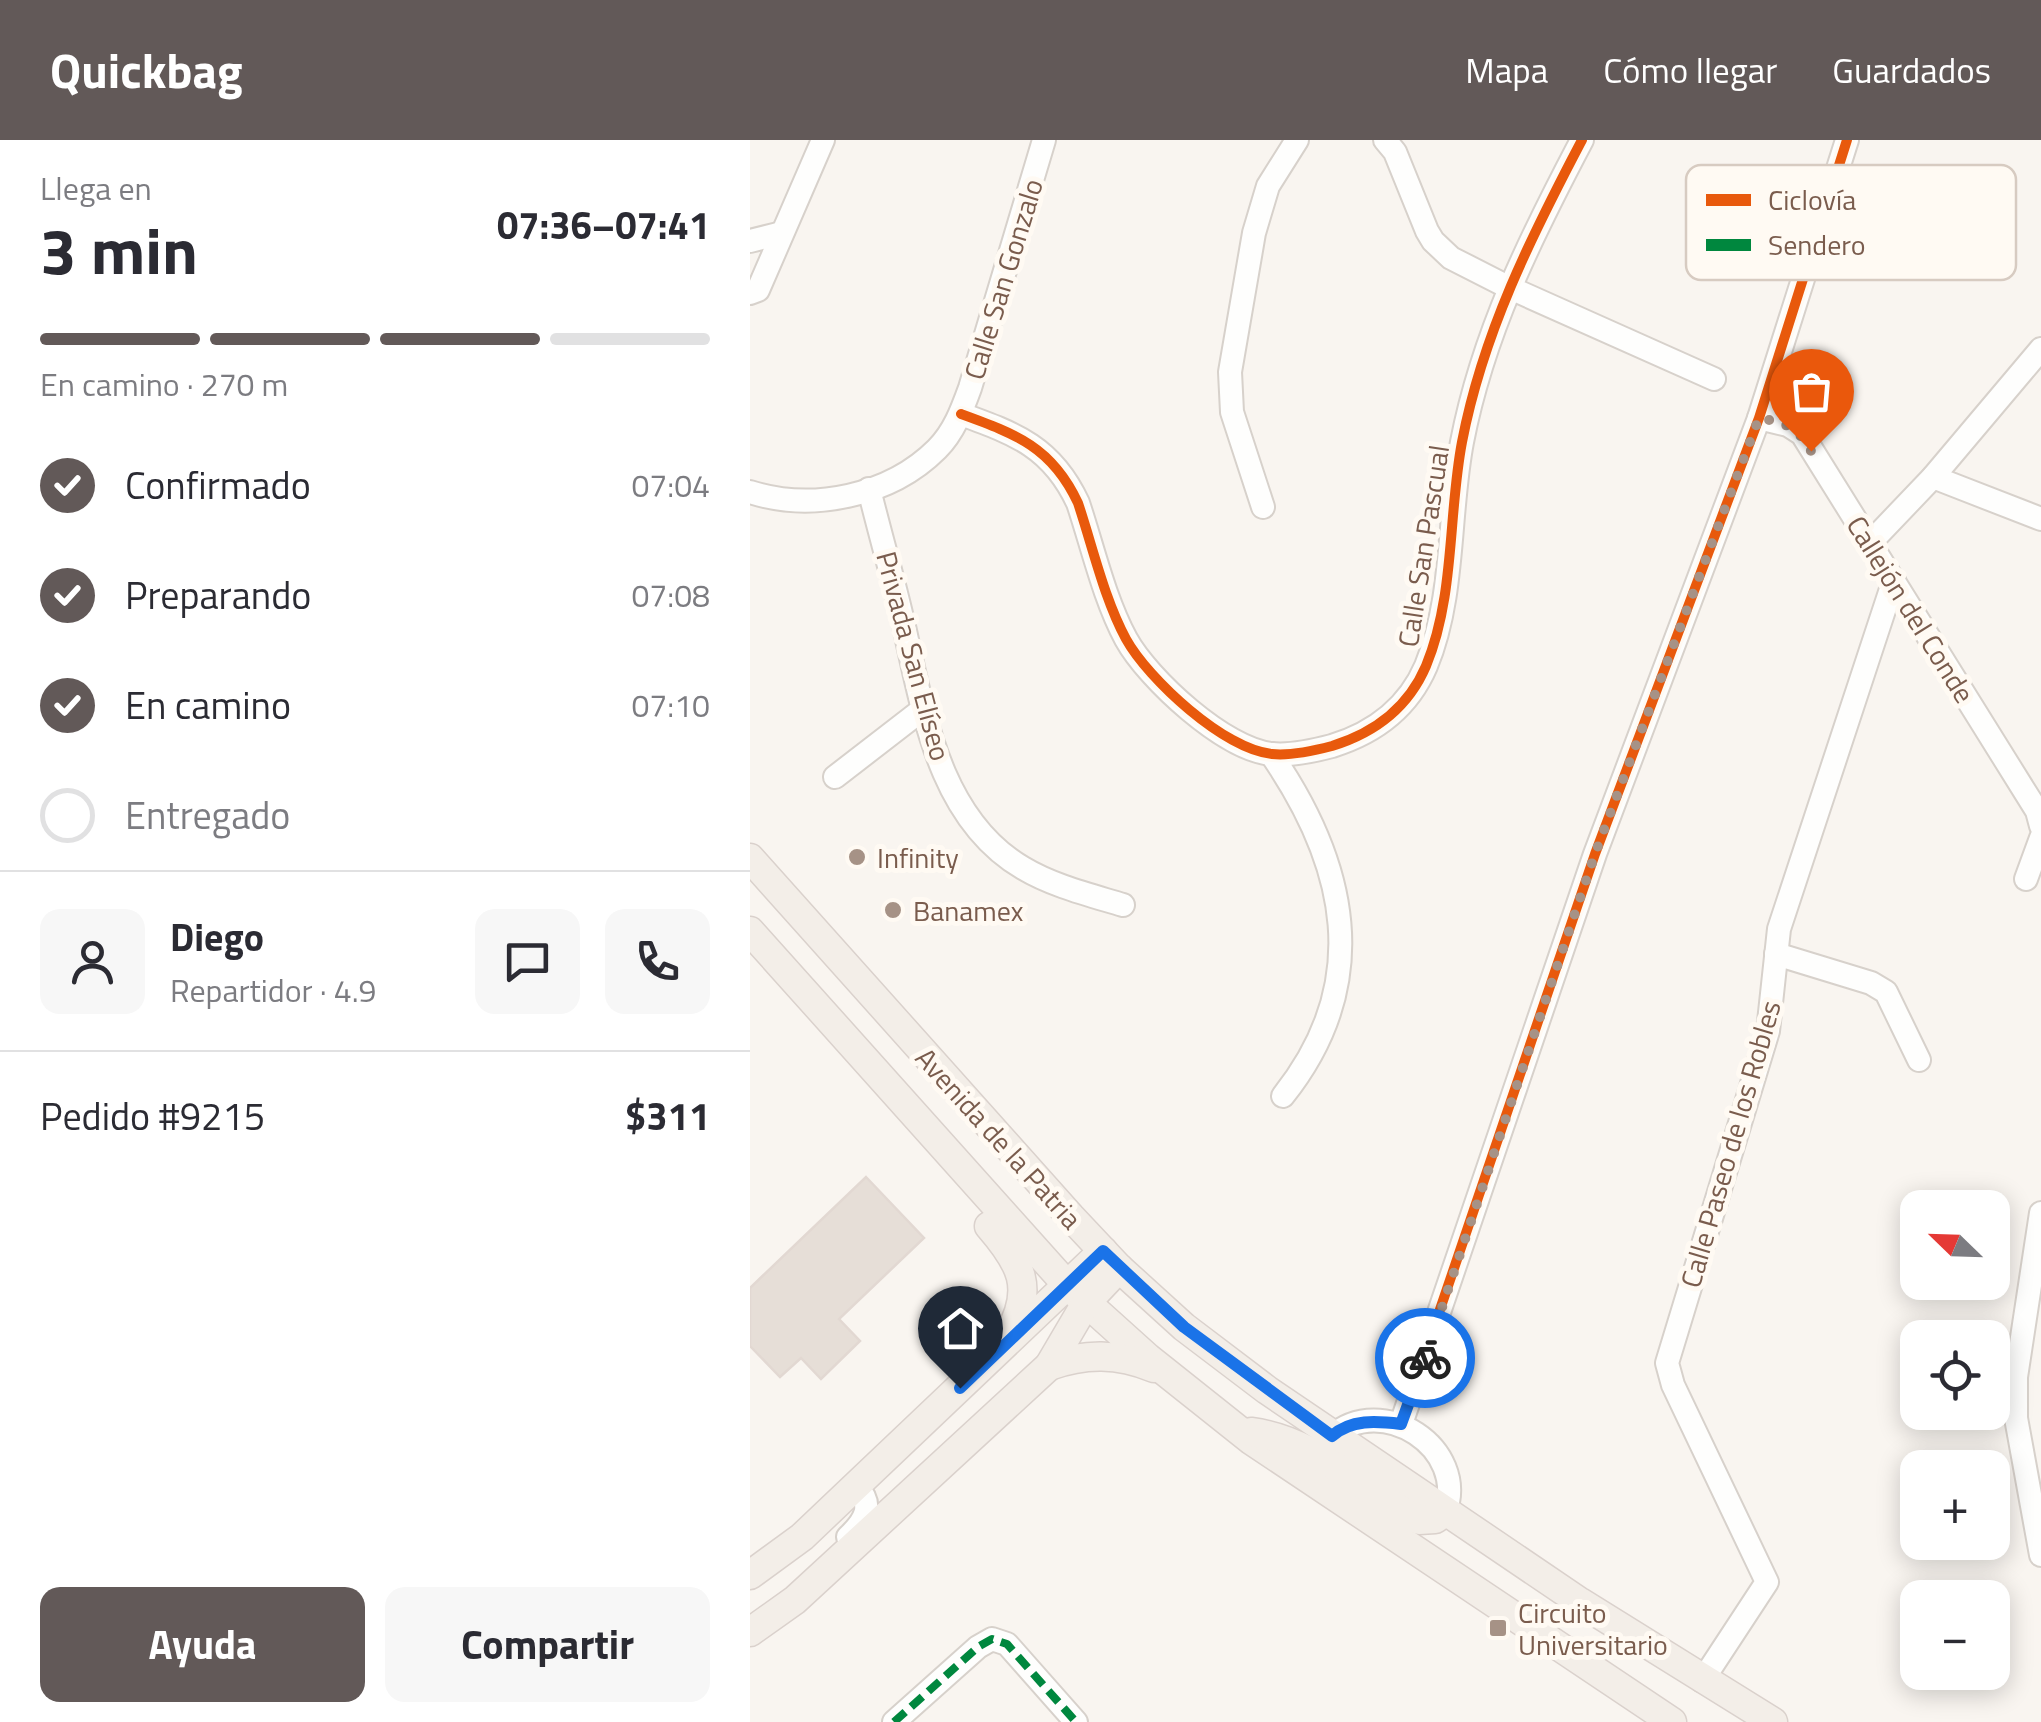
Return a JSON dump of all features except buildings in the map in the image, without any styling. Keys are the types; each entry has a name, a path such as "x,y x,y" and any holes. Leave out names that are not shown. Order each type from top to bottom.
{"main road":[{"name":"Avenida de la Patria","path":"750,858 926,1058 1111,1259 1184,1327 1332,1436 1445,1512 1702,1681 1773,1722"},
{"name":"Avenida de la Patria","path":"750,931 1077,1294 1240,1431 1672,1722"},
{"path":"946,1151 972,1207 1013,1253 1020,1272 1020,1313 995,1354"},
{"path":"750,1575 802,1537 995,1354 1077,1294 1111,1259"},
{"path":"750,1632 795,1600 1048,1366 1077,1294"},
{"path":"1048,1366 1078,1357 1124,1358 1152,1367 1189,1390"},
{"path":"1240,1431 1270,1434 1298,1445 1419,1520 1435,1520 1445,1512"}],"street":[{"path":"750,293 758,290 822,140"},
{"name":"Calle San Gonzalo","path":"750,492 788,501 824,501 869,489 924,460 939,447 961,414 1044,140"},
{"path":"1263,507 1232,412 1230,372 1254,233 1268,186 1297,140"},
{"path":"1385,140 1395,152 1433,242 1451,258 1508,288 1714,379"},
{"name":"Calle San Pascual","path":"961,414 1006,431 1051,459 1078,504 1126,640 1178,700 1216,729 1271,754 1312,752 1363,736 1402,705 1425,668 1438,628 1461,443 1474,389 1508,288 1582,140"},
{"path":"1839,165 1847,140"},
{"path":"750,241 782,233"},
{"path":"1401,1424 1595,854 1759,418 1803,280"},
{"path":"1871,542 1933,477 2041,349"},
{"name":"Callejón del Conde","path":"1759,418 1788,425 1802,434 2038,812 2041,826"},
{"path":"1933,477 2041,519"},
{"name":"Privada San Elíseo","path":"869,489 931,740 958,802 990,841 1022,868 1074,891 1123,905"},
{"name":"Calle Paseo de los Robles","path":"1702,1681 1768,1582 1672,1385 1667,1363 1768,1031 1779,929 1894,580"},
{"path":"835,777 923,709"},
{"path":"1271,754 1291,783 1319,840 1337,890 1342,944 1335,992 1320,1037 1304,1069 1282,1096"},
{"path":"2026,880 2041,838"},
{"path":"1776,954 1871,983 1886,992 1919,1060"},
{"path":"2041,1214 2016,1377 2016,1418 2041,1554"},
{"path":"1332,1436 1347,1426 1379,1421 1401,1424 1423,1436 1439,1455 1448,1475 1451,1497 1445,1512"},
{"path":"795,1600 814,1569 864,1520 866,1502 856,1486"},
{"path":"894,1722 992,1639 1007,1644 1076,1722"}],"marked path":[{"path":"894,1722 992,1639 1007,1644 1076,1722"}],"cycle path":[{"path":"961,414 1015,436 1056,468 1078,503 1105,590 1126,639 1151,673 1190,710 1232,740 1272,754 1310,751 1347,741 1388,717 1410,694 1426,666 1442,612 1462,442 1482,362 1527,249 1582,140"},
{"path":"1839,165 1847,140"},
{"path":"1401,1424 1595,854 1759,418 1803,280"}],"way so far":[{"path":"1425,1358 1595,854 1759,418 1788,425 1802,434 1811,451"}],"place":[{"name":"Infinity","path":"857,857"},
{"name":"Banamex","path":"893,910"},
{"name":"Circuito Universitario","path":"1498,1628"}],"route":[{"path":"960,1388 1103,1251 1184,1327 1332,1436 1360,1423 1401,1424 1425,1358"}]}
